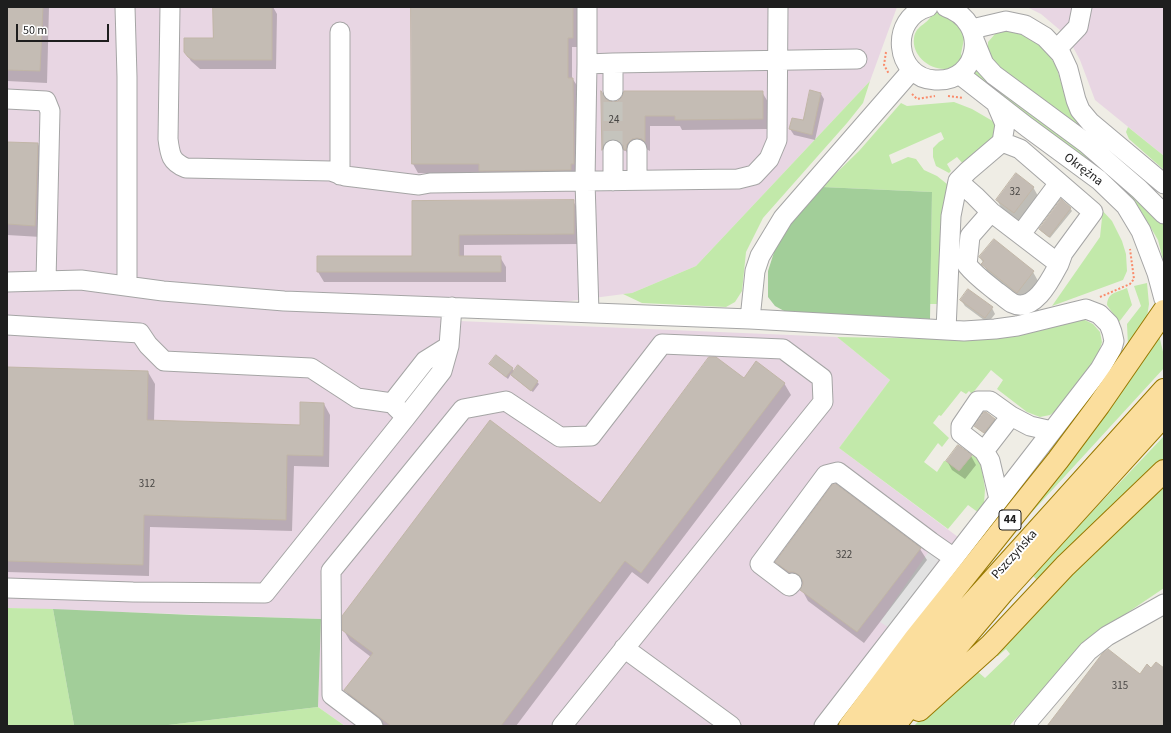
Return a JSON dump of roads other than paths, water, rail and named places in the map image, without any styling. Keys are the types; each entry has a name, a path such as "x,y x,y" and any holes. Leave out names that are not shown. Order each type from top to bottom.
{"main road":[{"name":"44","path":"850,726 915,639 1058,460 1099,405 1164,311"},
{"name":"Pszczyńska","path":"873,726 954,623 1164,390"},
{"name":"Pszczyńska","path":"894,726 938,669 1002,592 1164,415"},
{"path":"902,726 990,646 1065,566 1164,471"}],"street":[{"path":"125,7 127,77 127,286"},
{"path":"170,7 168,139 170,153 177,164 186,168 331,172 340,175 419,185 430,182 738,179 754,175 769,159 777,140 778,7"},
{"path":"587,7 585,181 589,312"},
{"path":"1057,49 1078,27 1082,7"},
{"path":"924,8 912,17 905,26 901,37 901,49 905,61 912,70 923,77 935,80 948,79 959,74 968,65 974,54 974,35 1006,20 1025,25 1045,37 1061,54 1068,69 1078,105 1090,122 1164,184"},
{"name":"Okrężna","path":"951,8 964,16 974,35 984,64 994,75 1086,143 1139,189 1164,214"},
{"path":"340,32 340,175"},
{"path":"587,64 857,60"},
{"path":"613,63 613,91"},
{"path":"750,319 755,271 760,256 784,218 912,70"},
{"name":"Okrężna","path":"959,74 1027,128 1099,180 1126,206 1142,231 1157,273 1164,299"},
{"path":"7,99 46,101 50,111 46,281"},
{"path":"946,330 951,216 958,181 1002,142 1005,124 996,103"},
{"path":"991,212 970,236 967,265 975,276 1013,303 1025,304 1035,301 1051,279 1063,253 1093,212 1020,149 1002,142"},
{"path":"636,149 637,180"},
{"path":"612,181 613,150"},
{"path":"958,181 976,196 991,212 1059,264"},
{"path":"1021,234 1058,183"},
{"path":"7,282 81,280 163,291 284,301 750,319 946,330 995,329 1017,326 1086,309 1099,314 1109,324 1114,341 1112,348 1100,370 824,726"},
{"path":"7,588 133,592 265,593 442,371 449,346 452,307"},
{"path":"7,325 140,333 148,346 164,361 311,368 357,398 392,403 406,417"},
{"path":"373,726 332,695 331,571 463,409 506,401 560,437 591,436 662,344 783,349 822,378 823,402 562,726"},
{"path":"392,403 425,361 449,346"},
{"path":"999,500 990,462 984,451 961,433 961,426 978,401 990,401 1011,416 1030,426 1052,431"},
{"path":"984,451 1011,416"},
{"path":"792,583 789,586 760,564 826,475 838,472 954,558"},
{"path":"1024,726 1088,652 1107,636 1164,604"},
{"path":"624,648 731,726"}],"tunnel":[{"path":"613,91 613,150"}]}
